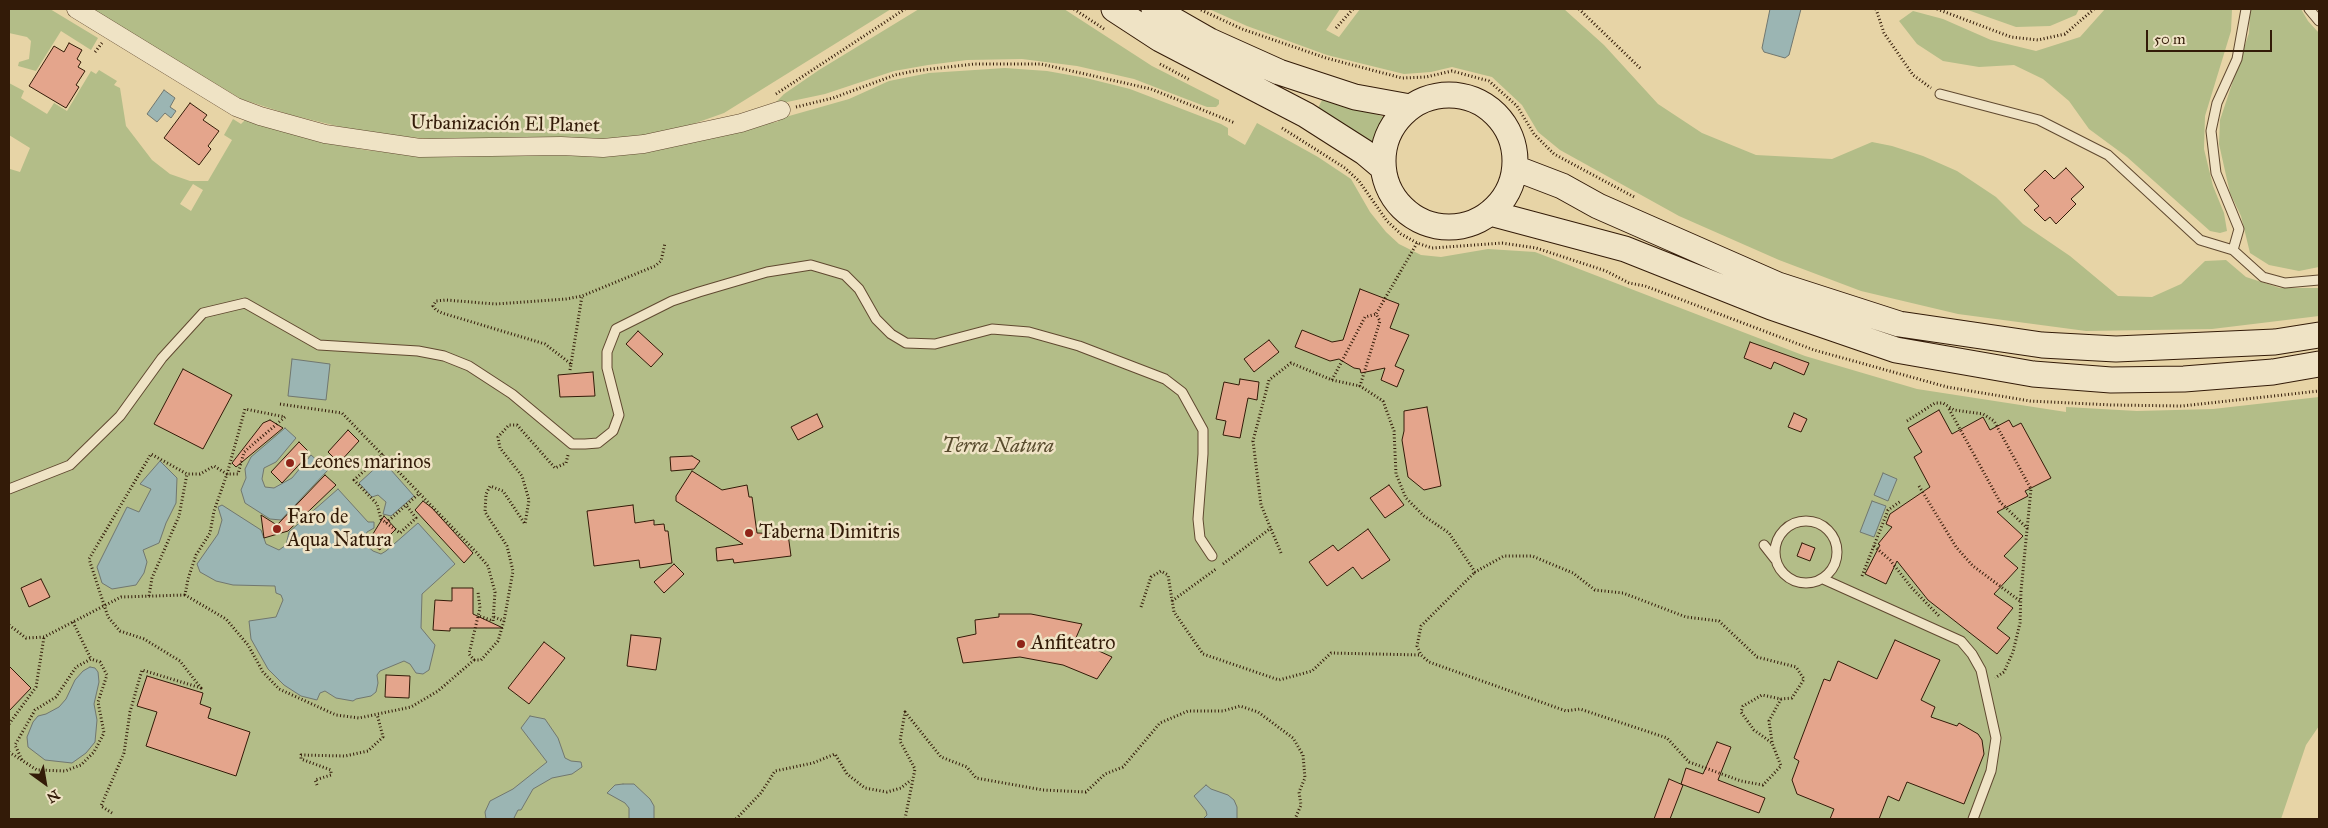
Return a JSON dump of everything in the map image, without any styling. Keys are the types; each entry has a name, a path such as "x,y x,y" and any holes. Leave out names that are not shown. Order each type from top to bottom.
{"main road":[{"path":"1114,9 1160,39 1306,115 1364,152 1383,168"},
{"path":"1154,9 1210,41 1279,72 1356,97 1410,107"},
{"path":"1458,95 1478,101 1494,113 1507,128 1514,148 1515,168 1510,184 1502,200 1477,221 1462,226 1430,225 1403,209 1392,195 1383,168 1385,144 1392,128 1410,107 1438,96 1458,95"},
{"path":"1515,168 1562,186 1598,206 1778,285 1899,324 2042,345 2116,349 2274,342 2319,335"},
{"path":"1490,212 1625,249 1771,307 1896,350 2033,374 2111,380 2194,378 2273,372 2319,364"}],"street":[{"name":"Urbanización El Planet","path":"76,9 236,107 260,116 325,134 420,148 561,146 603,148 644,144 741,123 777,103"}],"lane":[{"path":"2232,250 2239,229 2216,174 2211,131 2217,102 2237,59 2246,9"},
{"path":"2309,9 2319,21"},
{"path":"1940,94 2039,120 2108,155 2200,240 2232,250 2263,277 2286,283 2319,280"},
{"path":"9,489 70,465 120,416 162,358 203,312 245,303 320,345 418,350 444,356 469,366 512,394 572,444 598,443 613,431 619,415 608,368 607,352 616,329 672,301 699,292 767,272 812,264 845,275 858,289 876,319 891,334 906,343 935,344 992,330 1029,332 1079,346 1165,379 1182,392 1203,430 1204,454 1198,519 1200,538 1212,556"},
{"path":"1764,545 1776,560 1783,574 1792,580 1802,583 1813,583 1822,579 1835,564 1838,554 1833,535 1817,522 1798,522 1788,526 1780,534 1776,543 1776,560"},
{"path":"1822,579 1961,641 1972,654 1981,670 1996,738 1991,770 1973,819"}],"path":[{"path":"777,103 905,9"},
{"path":"1198,9 1242,29 1326,58 1392,76 1402,78 1426,77 1452,71 1489,81 1517,106 1534,134 1554,154 1643,202"},
{"path":"1336,28 1353,9"},
{"path":"1579,9 1642,69"},
{"path":"1876,9 1884,33 1913,75 1940,94"},
{"path":"1937,9 2011,36 2038,40 2065,34 2094,9"},
{"path":"777,103 833,98 895,75 914,71 974,64 1041,64 1151,90 1235,123"},
{"path":"1332,380 1365,316 1376,314 1417,243"},
{"path":"571,364 544,344 442,313 433,306 436,302 446,300 495,304 566,299 582,296 655,266 662,261 665,244"},
{"path":"570,370 582,296"},
{"path":"1360,386 1380,321 1376,314"},
{"path":"1281,553 1261,505 1253,440 1269,380 1291,364 1332,380 1360,386 1383,401 1394,431 1396,474 1406,498 1424,516 1449,533 1475,572"},
{"path":"1906,420 1935,403 1943,403 1949,408 2000,502 2028,528"},
{"path":"280,404 342,413 488,566 495,592 494,617"},
{"path":"1949,408 1983,414 1994,421 2031,489 2020,623 2013,652 2004,672 1992,679 1990,672"},
{"path":"112,813 101,806 124,753 130,712 142,670 201,688 180,661 144,638 120,631 108,617 89,559 150,454 187,474 200,474 214,466 227,474 238,474 244,452 285,416 245,410 227,474 214,511 210,533 196,555 185,595"},
{"path":"9,626 26,638 44,638 122,597 185,595 226,619 248,644 263,672 279,689 336,714 360,718 410,707 438,692 474,660 481,660 498,641 504,621 513,571 507,546 485,512 486,494 490,486 504,491 525,524 529,500 522,476 500,448 498,437 509,425 517,425 555,468 566,463 572,444"},
{"path":"383,454 354,480 377,504 381,520 400,533 416,518 406,505"},
{"path":"149,596 152,578 179,516 187,474"},
{"path":"1919,486 1956,547 1973,566 2021,601"},
{"path":"386,523 420,493"},
{"path":"1862,576 1888,510 1901,502"},
{"path":"1232,557 1270,528"},
{"path":"1874,546 1890,560 1911,587 1941,618"},
{"path":"1772,743 1754,730 1741,712 1743,706 1762,695 1781,699 1792,698 1804,679 1796,667 1757,656 1719,621 1686,617 1623,593 1595,590 1573,573 1532,556 1504,556 1475,572 1421,626 1417,646 1421,655 1429,662 1566,711 1580,709 1667,738 1689,762 1741,781 1763,785 1781,766 1772,743 1769,721 1781,699"},
{"path":"1141,607 1151,577 1161,571 1168,575 1174,612 1202,654 1279,680 1312,671 1331,654 1421,655"},
{"path":"1172,601 1204,578"},
{"path":"474,660 469,654 479,616 478,592"},
{"path":"479,616 493,620 494,617"},
{"path":"494,617 504,621"},
{"path":"9,752 37,770 65,771 81,765 94,752 104,733 98,702 107,675 100,662 91,659 73,622"},
{"path":"9,724 36,687 44,638"},
{"path":"22,760 15,745 35,710 56,697 76,667 91,659"},
{"path":"905,819 912,780 916,769 900,741 905,712 941,757 966,767 976,778 1043,790 1086,792 1106,774 1123,767 1160,723 1188,711 1223,711 1240,706 1258,712 1293,738 1303,755 1305,778 1299,792 1301,805 1295,819"},
{"path":"317,785 315,780 331,775 331,770 301,759 301,755 345,756 368,751 383,736 377,714"},
{"path":"736,819 761,793 775,770 813,763 835,754 847,774 865,788 887,792 901,788 912,780"}],"green space":[{"path":"9,9 50,9 98,38 91,50 61,31 36,71 18,66 19,62 29,59 31,41 27,37 9,33"},
{"path":"92,9 891,9 724,113 676,130 626,140 441,140 366,133 291,115 241,99"},
{"path":"919,9 1064,9 1152,66 1219,100 1219,104 1216,107 1207,107 1134,79 1077,66 1022,59 967,60 894,71 825,94 773,105 784,94 819,70"},
{"path":"1209,9 1340,9 1326,30 1339,37 1360,9 1564,9 1604,45 1658,104 1702,133 1756,155 1832,159 1872,142 1892,146 1923,156 1957,171 1996,197 2023,224 2070,256 2118,296 2152,297 2181,284 2205,261 2226,260 2246,277 2280,288 2319,288 2319,316 2212,329 2086,331 1958,314 1861,291 1779,260 1679,216 1560,150 1538,132 1522,105 1492,77 1452,67 1431,72 1404,74 1327,55 1247,26"},
{"path":"1965,9 2079,9 2076,15 2050,26 2016,27"},
{"path":"2105,9 2232,9 2231,31 2205,116 2204,149 2213,186 2224,213 2227,231 2220,233 2210,231 2127,157 2089,129 2069,101 2043,79 2014,65 1979,67 1943,61 1917,44 1899,21 1913,11 1943,19 1991,40 2036,51 2080,37"},
{"path":"2250,9 2301,9 2308,21 2319,33 2319,267 2299,271 2269,265 2250,253 2241,216 2230,193 2219,144 2220,120 2249,33"},
{"name":"Terra Natura","path":"1005,68 1047,71 1086,78 1130,89 1221,124 1228,128 1228,135 1245,145 1257,123 1318,157 1351,179 1370,212 1386,232 1399,244 1421,255 1441,257 1488,249 1535,252 1805,356 1917,389 2066,412 2066,407 2137,411 2213,409 2319,397 2319,726 2306,745 2281,819 9,819 9,174 10,169 20,172 30,148 9,135 9,83 24,91 21,98 47,114 54,103 67,111 91,71 96,74 99,70 117,81 114,85 120,88 126,126 152,160 170,174 190,181 208,181 232,140 224,135 233,119 241,124 245,120 303,137 365,150 404,154 461,156 777,122 782,118 849,99 889,81 929,73","holes":["193,184 203,190 191,211 180,204"]},
{"path":"1323,98 1388,118 1377,139 1376,148 1317,110"}],"water":[{"path":"1770,9 1801,9 1789,55 1785,58 1764,52 1762,48"},
{"path":"164,90 175,98 170,107 176,111 171,118 165,113 157,122 147,114"},
{"path":"292,359 330,364 326,400 288,396"},
{"path":"285,428 296,438 276,462 264,468 262,479 265,487 274,488 292,478 311,455 328,470 281,520 270,519 245,503 241,490 246,478 245,469 251,457"},
{"path":"160,461 177,478 176,503 159,543 143,550 147,562 144,573 136,585 112,589 102,583 97,567 127,507 139,512 151,489 140,484"},
{"path":"383,461 414,496 391,516 383,514 386,502 378,495 372,497 359,483"},
{"path":"1883,473 1897,479 1888,501 1874,495"},
{"path":"338,489 368,522 374,522 374,528 367,532 364,539 367,546 373,551 381,554 386,551 418,523 455,564 422,594 421,628 435,645 429,670 423,674 416,673 410,664 404,661 380,671 377,675 376,692 371,696 353,701 336,698 325,691 320,693 317,700 301,696 284,685 268,669 251,639 249,621 276,617 283,600 281,595 276,593 275,586 233,585 216,581 200,572 197,564 218,534 222,520 218,507 222,505 261,530 266,544 279,550 286,545 289,532"},
{"path":"1872,501 1886,506 1874,537 1860,532"},
{"path":"90,667 95,668 98,672 99,682 94,704 97,720 95,742 86,753 72,763 45,760 28,747 27,737 33,722 38,716 59,707 66,699 75,680 83,671"},
{"path":"530,716 545,719 558,738 565,758 581,762 582,767 572,774 552,778 533,789 521,810 518,810 514,818 516,819 486,819 485,812 490,801 513,789 547,762 521,728"},
{"path":"634,784 650,799 654,806 654,819 629,819 629,808 625,803 607,793 615,785"},
{"path":"1206,785 1211,789 1228,795 1234,800 1237,807 1237,819 1203,819 1207,815 1206,811 1194,796"}],"building":[{"path":"69,43 82,50 77,59 81,62 78,67 85,71 76,85 79,87 66,108 29,86 54,46 64,52"},
{"path":"190,103 207,115 203,120 219,131 208,146 211,149 199,165 164,138"},
{"path":"2066,168 2084,187 2071,199 2076,204 2056,224 2050,217 2045,221 2034,210 2039,206 2024,190 2045,170 2054,179"},
{"path":"1360,289 1399,304 1390,328 1409,335 1395,366 1404,370 1397,387 1381,380 1385,368 1361,373 1360,369 1354,368 1339,359 1330,361 1295,347 1302,330 1332,342 1343,340"},
{"path":"638,331 663,354 651,367 626,344"},
{"path":"1269,340 1279,352 1254,372 1244,359"},
{"path":"1750,342 1809,363 1804,375 1774,362 1771,369 1744,358"},
{"path":"183,369 232,395 203,449 154,424"},
{"path":"593,372 595,396 560,397 558,375"},
{"path":"1240,379 1259,382 1257,400 1248,398 1240,438 1223,435 1226,421 1216,419 1224,382 1239,385"},
{"path":"1427,407 1441,486 1424,490 1408,477 1402,440 1404,411"},
{"path":"1939,410 1952,434 1983,417 1990,430 2009,420 2013,427 2021,423 2051,478 2025,491 2028,496 1997,512 2023,536 2004,556 2018,568 1994,594 2013,608 1997,628 2010,638 1997,654 1928,600 1897,561 1886,584 1865,574 1880,545 1878,544 1892,527 1886,524 1890,514 1930,487 1914,457 1922,452 1908,428"},
{"path":"1794,413 1807,419 1801,432 1788,427"},
{"path":"817,414 823,427 798,440 791,427"},
{"path":"270,420 283,428 236,467 232,463 263,423"},
{"path":"348,430 359,441 339,463 328,452"},
{"name":"Leones marinos","path":"299,442 310,453 282,483 271,472"},
{"path":"692,456 700,461 694,469 671,471 670,457"},
{"path":"692,471 722,490 747,485 749,497 752,497 757,533 788,534 791,556 734,563 733,559 717,561 716,548 743,544 676,501 676,496"},
{"path":"325,475 336,485 288,531 264,538 261,515 280,527 278,524"},
{"path":"1389,485 1404,505 1385,518 1370,498"},
{"path":"423,501 432,508 473,553 464,563 415,510"},
{"path":"633,505 635,523 654,520 654,525 664,524 665,531 668,531 672,563 640,568 639,560 594,566 587,511"},
{"path":"384,516 396,529 380,550 368,542"},
{"path":"1368,529 1390,560 1362,579 1353,567 1327,586 1309,562 1333,545 1338,551"},
{"path":"1802,543 1815,548 1810,561 1797,556"},
{"path":"674,564 684,574 664,593 654,582"},
{"path":"41,579 50,597 29,607 21,588"},
{"path":"452,588 473,588 473,614 503,628 450,628 450,631 433,630 435,600 452,601"},
{"name":"Anfiteatro","path":"999,614 1031,614 1082,624 1075,640 1112,657 1097,679 1063,665 1020,657 963,663 957,638 976,634 975,620 999,617"},
{"path":"631,635 661,638 656,670 627,666"},
{"path":"1895,640 1940,660 1921,700 1935,707 1931,717 1957,726 1959,723 1978,734 1982,740 1984,754 1964,804 1907,782 1899,801 1888,796 1879,819 1830,819 1834,809 1797,794 1792,780 1799,761 1794,758 1824,679 1830,681 1838,661 1877,679"},
{"path":"544,642 565,658 529,704 508,688"},
{"path":"9,666 31,688 9,711"},
{"path":"386,675 410,676 409,698 385,697"},
{"path":"147,676 203,693 200,704 211,708 208,718 250,732 236,776 146,746 157,712 137,706"},
{"path":"1717,742 1731,747 1718,780 1765,798 1759,813 1681,784 1686,768 1703,774"},
{"path":"1669,779 1683,785 1670,819 1654,819"}],"place":[{"name":"Leones marinos","path":"290,463"},
{"name":"Faro de Aqua Natura","path":"277,529"},
{"name":"Taberna Dimitris","path":"749,533"},
{"name":"Anfiteatro","path":"1021,644"}]}
